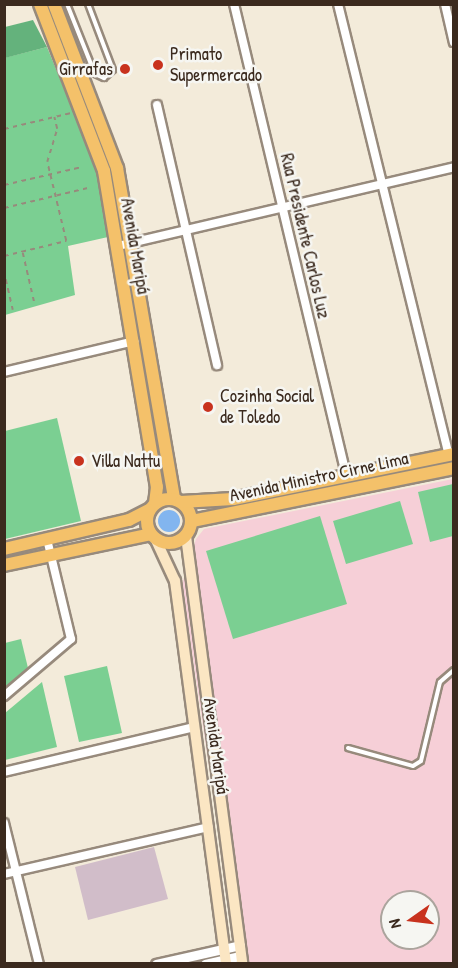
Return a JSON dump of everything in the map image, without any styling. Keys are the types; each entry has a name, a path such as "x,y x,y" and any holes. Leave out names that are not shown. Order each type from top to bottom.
{"main road":[{"name":"Avenida Maripá","path":"40,4 104,171 123,245 149,396 157,487 152,506"},
{"name":"Avenida Maripá","path":"54,4 117,168 134,341 146,378"},
{"name":"Avenida Maripá","path":"149,396 178,500"},
{"path":"4,549 129,520 152,506 178,500 233,499 448,455 449,469"},
{"name":"Avenida Ministro Cirne Lima","path":"192,521 449,469"},
{"path":"4,565 51,554 153,536 167,543 186,536 192,521 178,500"},
{"path":"152,506 153,536"},
{"name":"Avenida Maripá","path":"153,536 175,581 225,957"},
{"name":"Avenida Maripá","path":"186,536 241,955"}],"street":[{"name":"Rua Presidente Carlos Luz","path":"234,4 346,475"},
{"path":"338,4 448,455"},
{"path":"445,4 453,42"},
{"path":"157,105 184,231 217,365"},
{"path":"123,245 453,166"},
{"path":"4,372 134,341"},
{"path":"4,696 71,639 47,539"},
{"path":"4,772 195,727"},
{"path":"4,823 39,963"},
{"path":"4,874 209,827"},
{"path":"156,963 241,955"},
{"path":"205,963 225,957"}],"lane":[{"path":"67,4 95,74 104,78 113,69 88,4"},
{"path":"348,748 413,766 421,761 440,682 453,670"}],"path":[{"path":"4,129 81,111"},
{"path":"4,256 66,242 50,174 54,117"},
{"path":"4,185 82,167"},
{"path":"4,208 88,188"},
{"path":"23,252 35,305"},
{"path":"4,271 13,310"}],"shaded area":[{"path":"453,479 453,963 238,963 182,584 196,539 204,529"},
{"path":"154,847 168,899 88,920 75,867"}],"green space":[{"path":"33,20 47,47 5,58 5,27"},
{"path":"47,47 97,170 108,237 68,246 75,295 5,315 4,58"},
{"path":"57,418 81,521 5,539 5,431"},
{"path":"453,484 453,536 430,542 418,492"},
{"path":"400,501 413,544 346,564 333,521"},
{"path":"320,516 347,604 233,639 206,551"},
{"path":"21,639 28,668 5,687 5,643"},
{"path":"107,666 122,733 79,742 64,676"},
{"path":"42,682 57,747 5,760 5,713"}],"water":[{"path":"165,510 173,510 180,517 180,525 173,532 165,532 158,525 158,517"}],"place":[{"name":"Primato Supermercado","path":"158,65"},
{"name":"Girrafas","path":"125,69"},
{"name":"Cozinha Social de Toledo","path":"208,407"},
{"name":"Villa Nattu","path":"79,461"}]}
